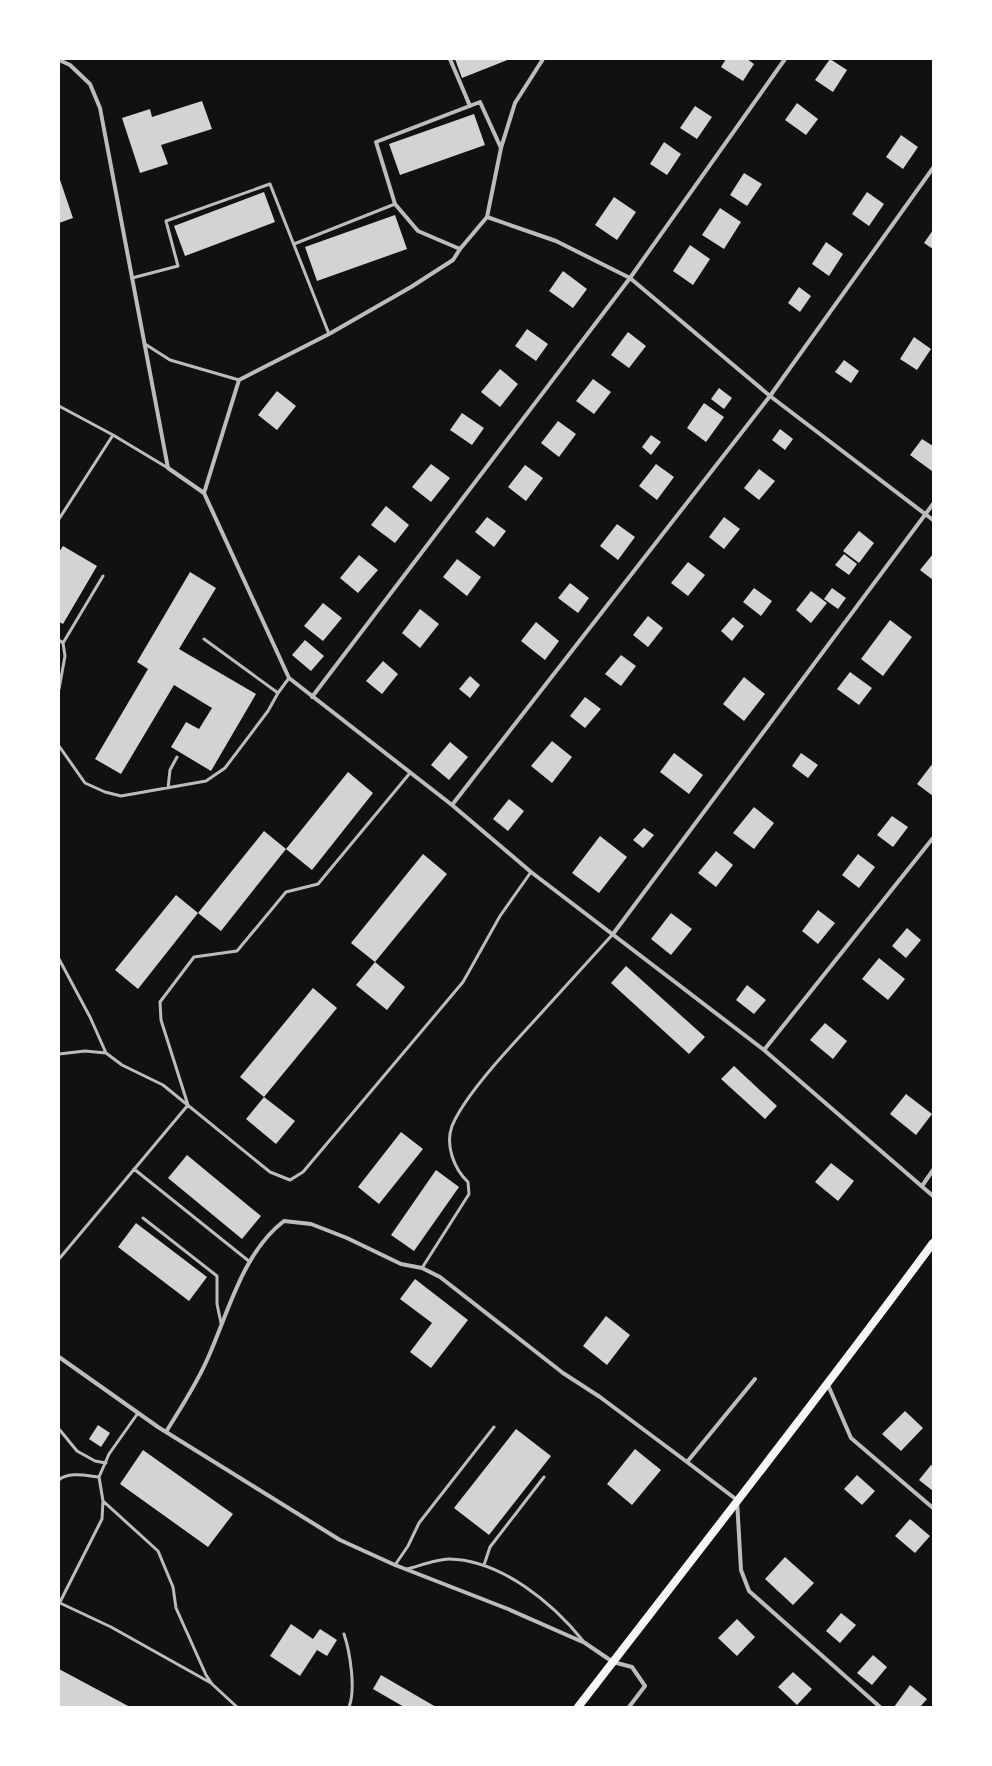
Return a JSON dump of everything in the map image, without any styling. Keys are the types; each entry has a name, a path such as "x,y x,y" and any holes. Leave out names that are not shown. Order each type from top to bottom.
{"main road":[{"path":"578,1707 737,1500 828,1385 933,1243"}],"street":[{"path":"450,59 470,106"},
{"path":"204,492 239,380 329,334 411,288 453,260 460,249 487,217 501,148 515,103 543,59"},
{"path":"312,696 630,278 785,59"},
{"path":"59,60 70,65 90,84 100,108 168,468 204,492 289,678 452,806 531,872 764,1050 933,1196"},
{"path":"460,249 418,231 395,204 376,142 480,102 501,148"},
{"path":"452,806 770,396 933,168"},
{"path":"487,217 556,241 630,278 770,396 933,520"},
{"path":"613,934 933,504"},
{"path":"764,1050 933,838"},
{"path":"922,1186 933,1170"},
{"path":"166,1432 206,1363 222,1327 231,1299 250,1262 271,1231 284,1221 311,1224 347,1238 401,1264 422,1268 440,1277 557,1368 600,1397 737,1500 741,1570 749,1591 880,1707"},
{"path":"59,1357 166,1432 340,1540 395,1565 508,1609 585,1643 613,1662 632,1667 645,1686 629,1707"},
{"path":"687,1462 755,1379"},
{"path":"828,1385 851,1438 933,1508"}],"lane":[{"path":"132,278 178,266 166,221 270,184 329,334"},
{"path":"294,244 395,204"},
{"path":"145,344 170,360 239,380"},
{"path":"59,406 114,435 168,468"},
{"path":"59,519 114,435"},
{"path":"59,688 65,656 63,643 103,576"},
{"path":"204,639 278,693"},
{"path":"59,640 63,643"},
{"path":"59,746 85,784 105,792 121,796 206,781 225,768 268,711 278,693 289,678"},
{"path":"168,788 170,770 177,757"},
{"path":"188,1105 161,1020 160,1002 194,957 237,951 286,892 318,884 410,773"},
{"path":"59,959 90,1017 106,1053 122,1065 163,1085 270,1172 290,1180 303,1172 463,982 500,916 531,872"},
{"path":"422,1268 469,1194 468,1182 460,1174 450,1148 451,1128 456,1119 489,1072 504,1054 613,934"},
{"path":"59,1054 84,1051 106,1053"},
{"path":"59,1259 188,1105"},
{"path":"134,1169 250,1262"},
{"path":"143,1218 217,1276 217,1304 222,1327"},
{"path":"138,1413 110,1454 99,1477 103,1501 102,1519 59,1604 111,1627 212,1684 237,1707"},
{"path":"395,1565 408,1546 419,1523 494,1427"},
{"path":"59,1429 77,1451 95,1462 106,1463"},
{"path":"59,1480 61,1477 78,1474 99,1477"},
{"path":"484,1565 490,1548 544,1477"},
{"path":"103,1501 158,1551 173,1587 176,1608 206,1675 212,1684"},
{"path":"406,1569 448,1559 484,1565 545,1601 568,1622 585,1643"},
{"path":"344,1634 348,1645 352,1686 350,1707"}],"building":[{"path":"455,59 510,59 462,78"},
{"path":"726,59 747,59 754,64 743,81 721,67"},
{"path":"830,59 847,70 833,92 815,80"},
{"path":"202,101 212,129 161,145 168,164 140,173 122,118 150,109 152,117"},
{"path":"797,103 818,119 806,135 785,120"},
{"path":"695,106 712,117 697,139 680,128"},
{"path":"474,114 485,145 400,175 389,144"},
{"path":"901,135 918,147 903,169 886,157"},
{"path":"664,142 681,154 667,175 650,164"},
{"path":"744,173 762,184 747,206 730,195"},
{"path":"59,177 73,218 59,223"},
{"path":"264,192 275,222 185,256 174,226"},
{"path":"867,192 884,204 869,226 852,214"},
{"path":"614,197 636,212 617,240 595,225"},
{"path":"720,208 741,222 724,249 702,235"},
{"path":"395,215 407,249 317,281 305,247"},
{"path":"933,230 933,249 924,243"},
{"path":"826,242 843,254 829,276 812,264"},
{"path":"690,245 710,259 693,285 673,271"},
{"path":"563,271 587,289 573,308 549,291"},
{"path":"799,287 811,296 800,312 788,303"},
{"path":"527,329 548,344 536,361 515,346"},
{"path":"628,332 646,346 629,368 611,355"},
{"path":"914,337 931,349 917,370 900,359"},
{"path":"844,360 859,371 851,383 835,372"},
{"path":"500,369 518,384 500,407 481,392"},
{"path":"593,379 611,392 594,414 576,401"},
{"path":"719,388 732,398 724,409 711,399"},
{"path":"277,391 296,406 277,430 258,415"},
{"path":"704,403 724,417 706,442 687,428"},
{"path":"462,413 484,428 472,445 450,430"},
{"path":"558,421 576,434 559,457 541,443"},
{"path":"780,429 793,439 785,450 772,440"},
{"path":"651,435 661,442 651,455 642,447"},
{"path":"922,439 933,446 932,471 910,455"},
{"path":"431,464 450,478 431,502 412,487"},
{"path":"656,464 674,477 657,500 639,486"},
{"path":"525,465 543,478 526,501 508,487"},
{"path":"759,469 775,481 759,500 744,488"},
{"path":"386,506 409,525 395,543 371,525"},
{"path":"487,517 506,531 494,547 475,532"},
{"path":"724,517 740,529 724,549 709,537"},
{"path":"617,524 635,537 618,560 600,546"},
{"path":"859,531 874,543 859,563 843,551"},
{"path":"63,546 97,566 63,624 59,622 59,552"},
{"path":"844,554 857,564 849,575 835,565"},
{"path":"933,554 933,580 920,570"},
{"path":"359,555 378,570 358,593 340,578"},
{"path":"457,559 481,577 467,596 443,577"},
{"path":"688,562 705,575 688,596 671,583"},
{"path":"190,572 216,588 179,649 256,694 211,771 171,747 186,722 199,729 212,708 174,685 121,774 95,759 148,669 137,662"},
{"path":"570,583 589,598 578,613 558,598"},
{"path":"754,588 772,601 761,616 743,602"},
{"path":"832,588 846,598 838,609 824,599"},
{"path":"811,591 827,603 811,623 796,610"},
{"path":"323,603 342,618 323,641 304,626"},
{"path":"420,609 439,624 420,648 402,633"},
{"path":"648,616 663,628 648,647 633,635"},
{"path":"733,617 744,626 732,641 721,631"},
{"path":"890,620 912,637 883,676 861,659"},
{"path":"536,622 559,641 545,660 521,641"},
{"path":"305,640 324,656 311,671 292,655"},
{"path":"621,655 636,666 621,686 605,674"},
{"path":"383,661 398,674 382,694 366,681"},
{"path":"850,672 872,688 859,705 837,689"},
{"path":"470,676 480,685 470,698 459,689"},
{"path":"744,677 765,694 744,721 723,704"},
{"path":"585,697 601,709 585,728 570,716"},
{"path":"552,741 572,757 552,783 531,766"},
{"path":"450,742 468,757 449,780 431,765"},
{"path":"674,753 703,775 689,794 660,772"},
{"path":"801,753 818,765 808,778 792,766"},
{"path":"933,763 933,796 917,784"},
{"path":"348,772 373,793 312,870 286,849"},
{"path":"509,799 524,811 508,831 493,819"},
{"path":"754,807 774,823 754,849 733,833"},
{"path":"892,816 908,827 893,847 877,835"},
{"path":"644,828 654,835 643,848 633,840"},
{"path":"264,831 286,849 221,931 198,913"},
{"path":"600,836 627,857 599,893 572,873"},
{"path":"716,851 733,865 716,887 698,873"},
{"path":"423,854 447,874 375,962 351,943"},
{"path":"858,854 875,867 859,888 842,875"},
{"path":"176,895 198,913 138,989 115,970"},
{"path":"818,910 835,923 818,944 802,931"},
{"path":"671,913 692,929 671,955 651,939"},
{"path":"907,928 921,940 906,958 892,946"},
{"path":"879,958 905,979 888,1000 862,979"},
{"path":"375,962 405,987 387,1010 356,985"},
{"path":"626,966 705,1037 689,1054 611,983"},
{"path":"747,985 766,1000 754,1014 736,1000"},
{"path":"313,988 337,1008 264,1097 240,1077"},
{"path":"825,1023 847,1041 833,1059 810,1040"},
{"path":"734,1066 777,1106 765,1119 721,1079"},
{"path":"906,1094 932,1114 916,1135 890,1114"},
{"path":"264,1097 295,1121 276,1144 246,1119"},
{"path":"401,1132 423,1149 379,1204 358,1187"},
{"path":"187,1155 261,1216 242,1239 168,1178"},
{"path":"831,1163 854,1181 838,1201 815,1182"},
{"path":"436,1170 459,1187 414,1251 391,1235"},
{"path":"136,1223 207,1277 189,1301 118,1247"},
{"path":"415,1279 468,1320 431,1368 410,1352 432,1323 400,1299"},
{"path":"606,1316 630,1335 607,1365 583,1346"},
{"path":"905,1411 923,1428 901,1451 882,1434"},
{"path":"98,1425 110,1433 101,1447 89,1439"},
{"path":"516,1429 551,1456 489,1535 454,1508"},
{"path":"635,1449 661,1470 632,1505 607,1484"},
{"path":"143,1450 233,1514 208,1547 120,1484"},
{"path":"931,1465 933,1466 933,1491 919,1480"},
{"path":"857,1475 875,1491 862,1505 844,1489"},
{"path":"910,1519 930,1536 915,1553 895,1536"},
{"path":"785,1557 814,1583 793,1605 765,1579"},
{"path":"841,1613 856,1625 840,1643 826,1631"},
{"path":"737,1619 755,1637 737,1656 718,1638"},
{"path":"291,1624 313,1639 320,1629 337,1640 327,1656 317,1650 300,1676 270,1656"},
{"path":"873,1655 887,1667 872,1685 857,1673"},
{"path":"59,1669 87,1684 130,1707 59,1707"},
{"path":"793,1672 812,1689 797,1705 778,1687"},
{"path":"381,1675 436,1707 404,1707 373,1689"},
{"path":"910,1685 927,1699 920,1707 894,1707"}]}
